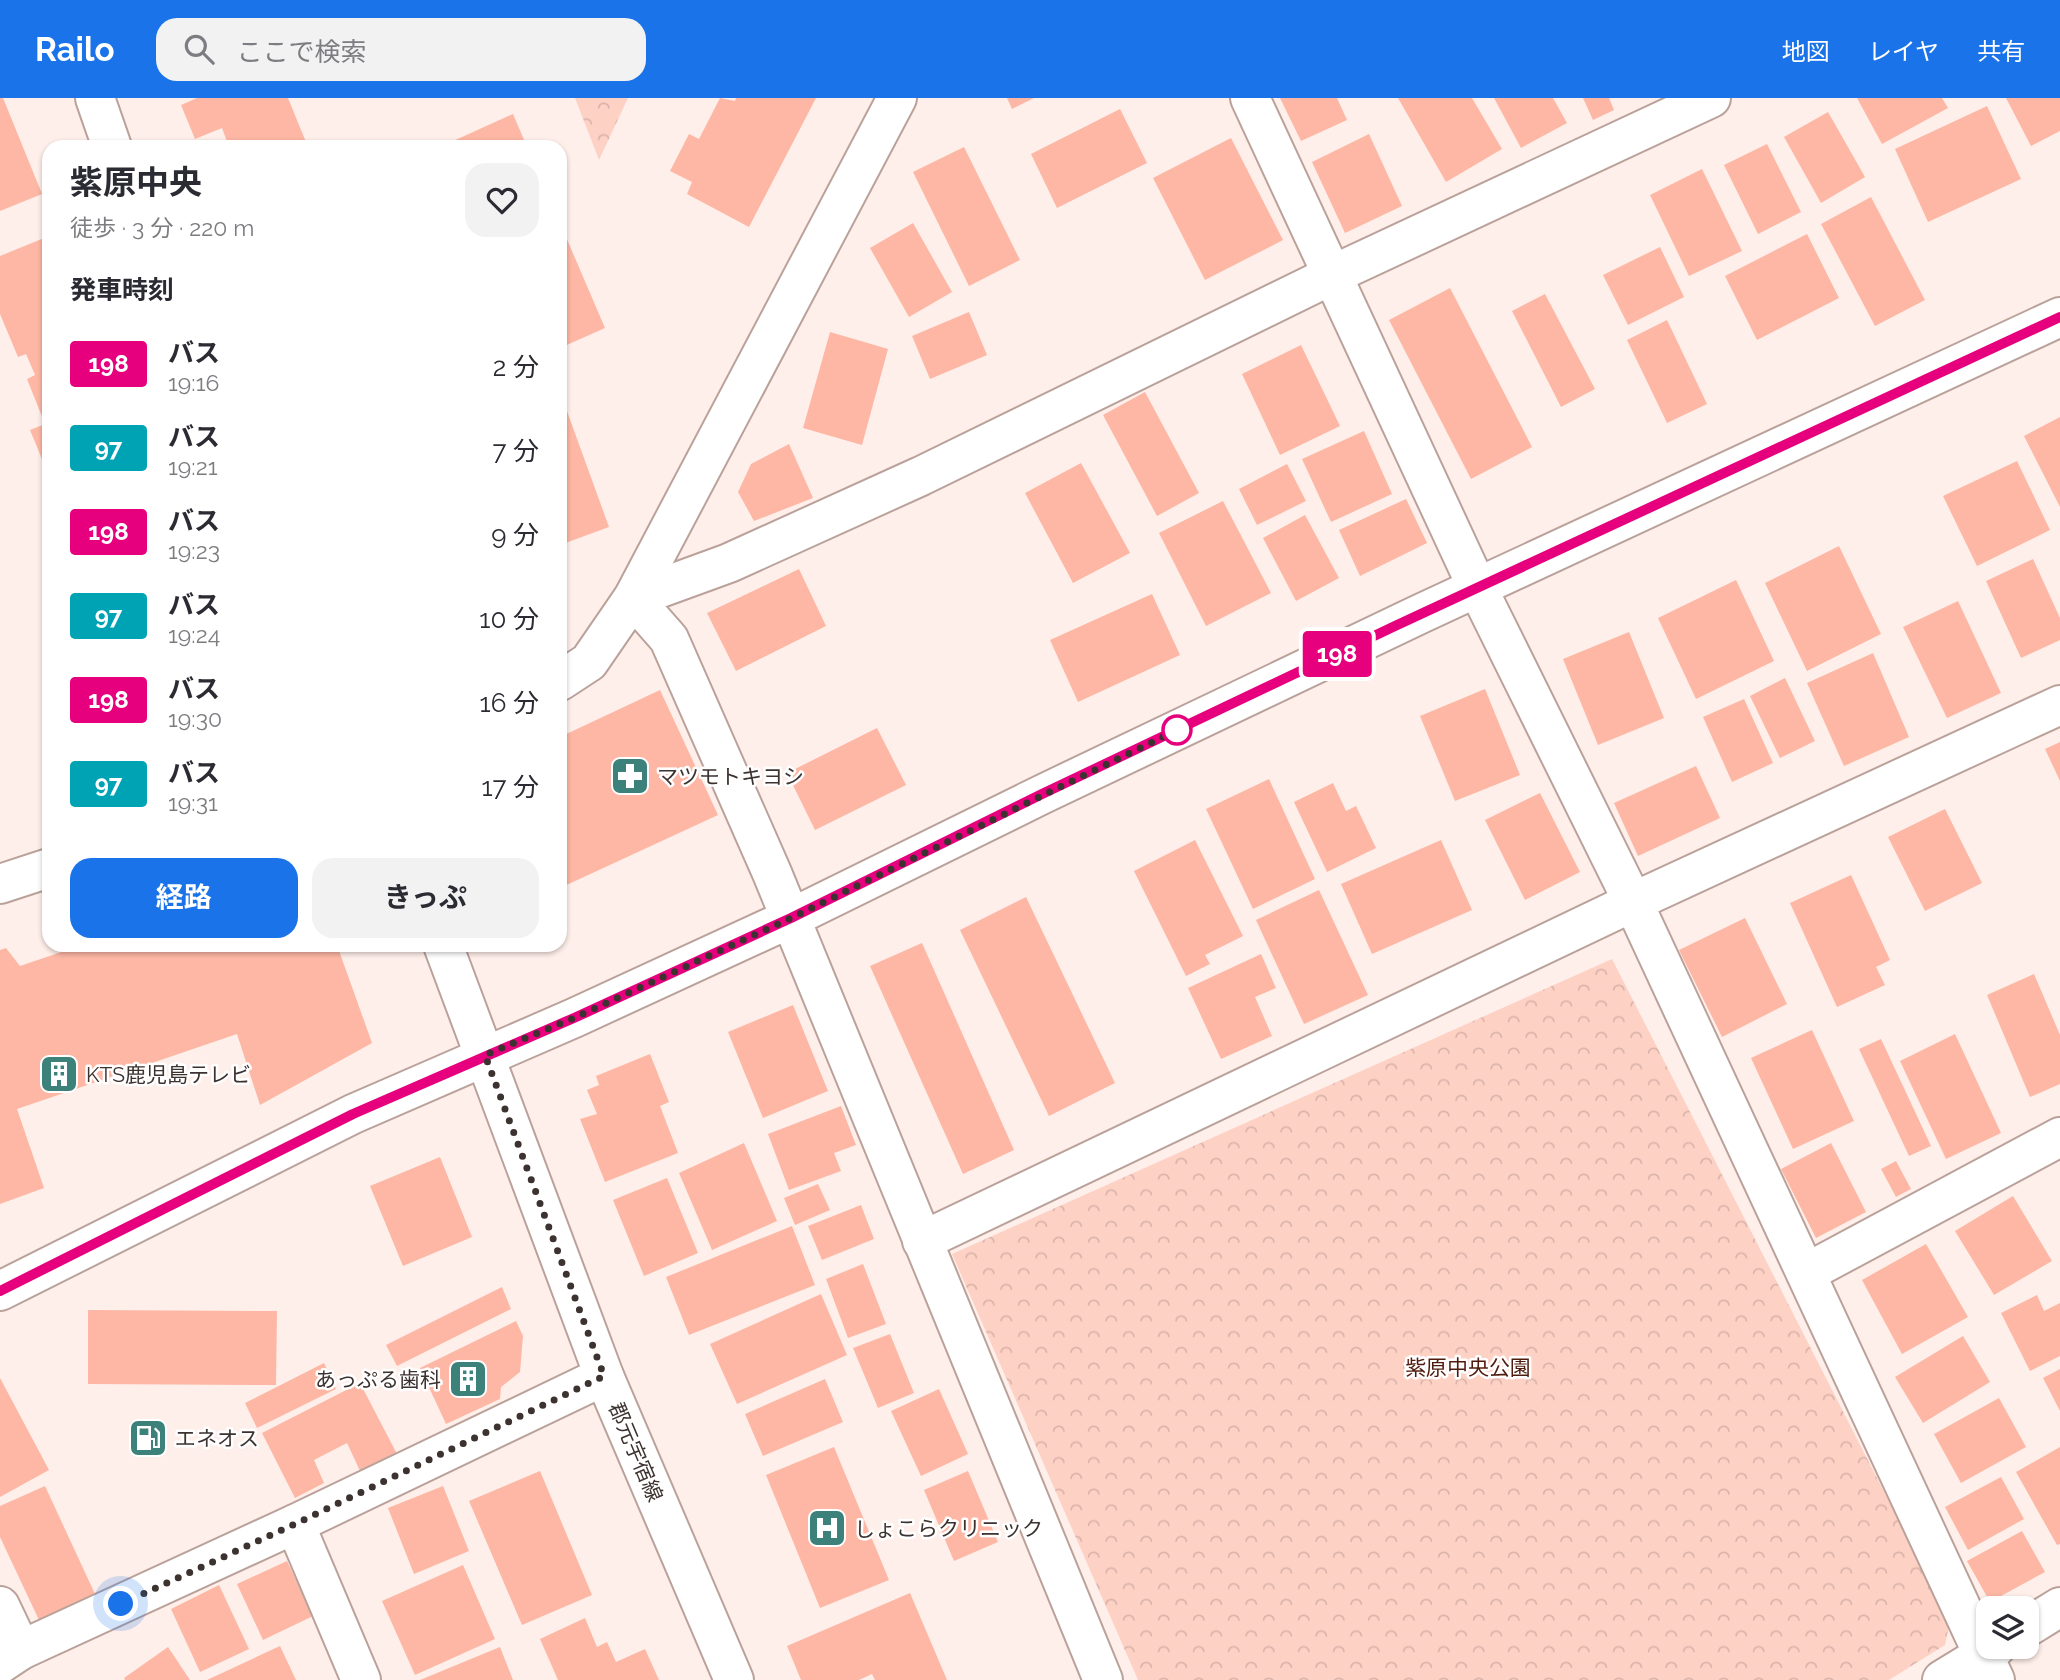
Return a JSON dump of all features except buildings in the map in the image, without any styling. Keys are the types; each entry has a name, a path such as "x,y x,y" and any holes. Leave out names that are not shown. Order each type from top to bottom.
{"street":[{"path":"94,98 109,140"},
{"path":"567,676 589,662 633,598 898,98"},
{"path":"1250,98 1478,589 1633,902 1991,1661 1942,1680"},
{"path":"633,598 729,562 921,476 1332,275 1711,98"},
{"path":"0,1291 353,1114 574,1018 791,918 1042,794 2060,317"},
{"path":"633,598 669,639 791,918 1094,1677"},
{"path":"922,1241 1633,902 2060,705"},
{"path":"0,884 42,870"},
{"name":"郡元宇宿線","path":"446,952 604,1376 734,1680"},
{"path":"1806,1273 2060,1137"},
{"path":"0,1606 11,1657 604,1376"},
{"path":"295,1524 361,1680"},
{"path":"2039,1620 2060,1607"}],"green space":[{"path":"575,98 628,98 599,160"},
{"name":"紫原中央公園","path":"1612,959 1950,1621 1945,1645 1889,1680 1138,1680 952,1254"}],"bus line":[{"name":"198","path":"0,1291 353,1114 574,1018 791,918 1042,794 1395,626 2060,317"}],"place":[{"name":"マツモトキヨシ","path":"630,776"},
{"name":"KTS鹿児島テレビ","path":"59,1074"},
{"name":"あっぷる歯科","path":"468,1379"},
{"name":"エネオス","path":"148,1438"},
{"name":"しょこらクリニック","path":"827,1528"}],"route":[{"path":"121,1604 604,1376 485,1055 574,1018 791,918 1177,730"}]}
